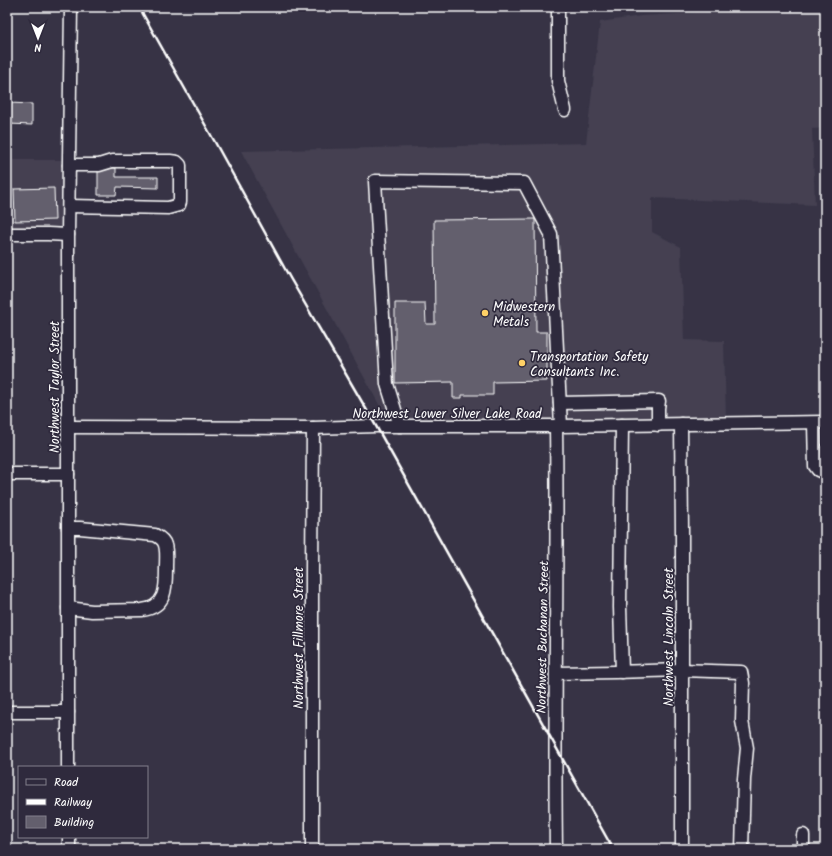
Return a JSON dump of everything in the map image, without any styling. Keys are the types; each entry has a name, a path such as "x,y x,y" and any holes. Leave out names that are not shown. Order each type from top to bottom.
{"street":[{"name":"Northwest Taylor Street","path":"68,766 68,235 71,7"},
{"path":"558,7 558,82 565,110"},
{"path":"69,165 99,165 112,161 177,162 180,165 180,202 179,205 168,208 69,206"},
{"name":"Northwest Buchanan Street","path":"400,426 387,384 375,181 524,183 551,234 560,403 555,747 556,849"},
{"path":"7,234 68,235"},
{"path":"560,403 659,401 658,425"},
{"path":"820,422 815,466 818,470 825,473"},
{"name":"Northwest Lower Silver Lake Road","path":"68,427 313,428 820,422"},
{"name":"Northwest Lincoln Street","path":"681,424 682,849"},
{"path":"622,425 620,607 622,672"},
{"name":"Northwest Fillmore Street","path":"312,849 313,428"},
{"path":"7,474 68,474"},
{"path":"68,528 155,535 166,545 166,584 163,597 158,605 150,609 92,611 68,608"},
{"path":"556,673 681,670 742,672 742,722 747,748 744,779 742,849"},
{"path":"7,712 68,712"},
{"path":"803,836 803,849"},
{"path":"69,838 69,849"}],"shaded area":[{"path":"800,7 825,7 825,128 812,129 815,205 652,198 652,232 681,247 684,340 724,341 726,419 388,421 241,151 586,143 600,22 641,16"},
{"path":"7,160 65,160 63,229 7,232"}],"building":[{"path":"9,103 32,104 32,125 9,124"},
{"path":"98,168 116,168 116,177 158,177 158,188 117,187 116,195 98,195"},
{"path":"54,188 55,220 15,221 14,189"},
{"name":"Midwestern Metals","path":"535,219 536,332 547,332 547,381 493,382 493,395 462,395 462,398 453,398 453,382 395,383 395,303 425,303 426,324 435,324 434,220"}],"railway":[{"path":"139,7 290,278 376,426 613,849"}],"place":[{"name":"Midwestern Metals","path":"485,313"},
{"name":"Transportation Safety Consultants Inc.","path":"522,363"}]}
